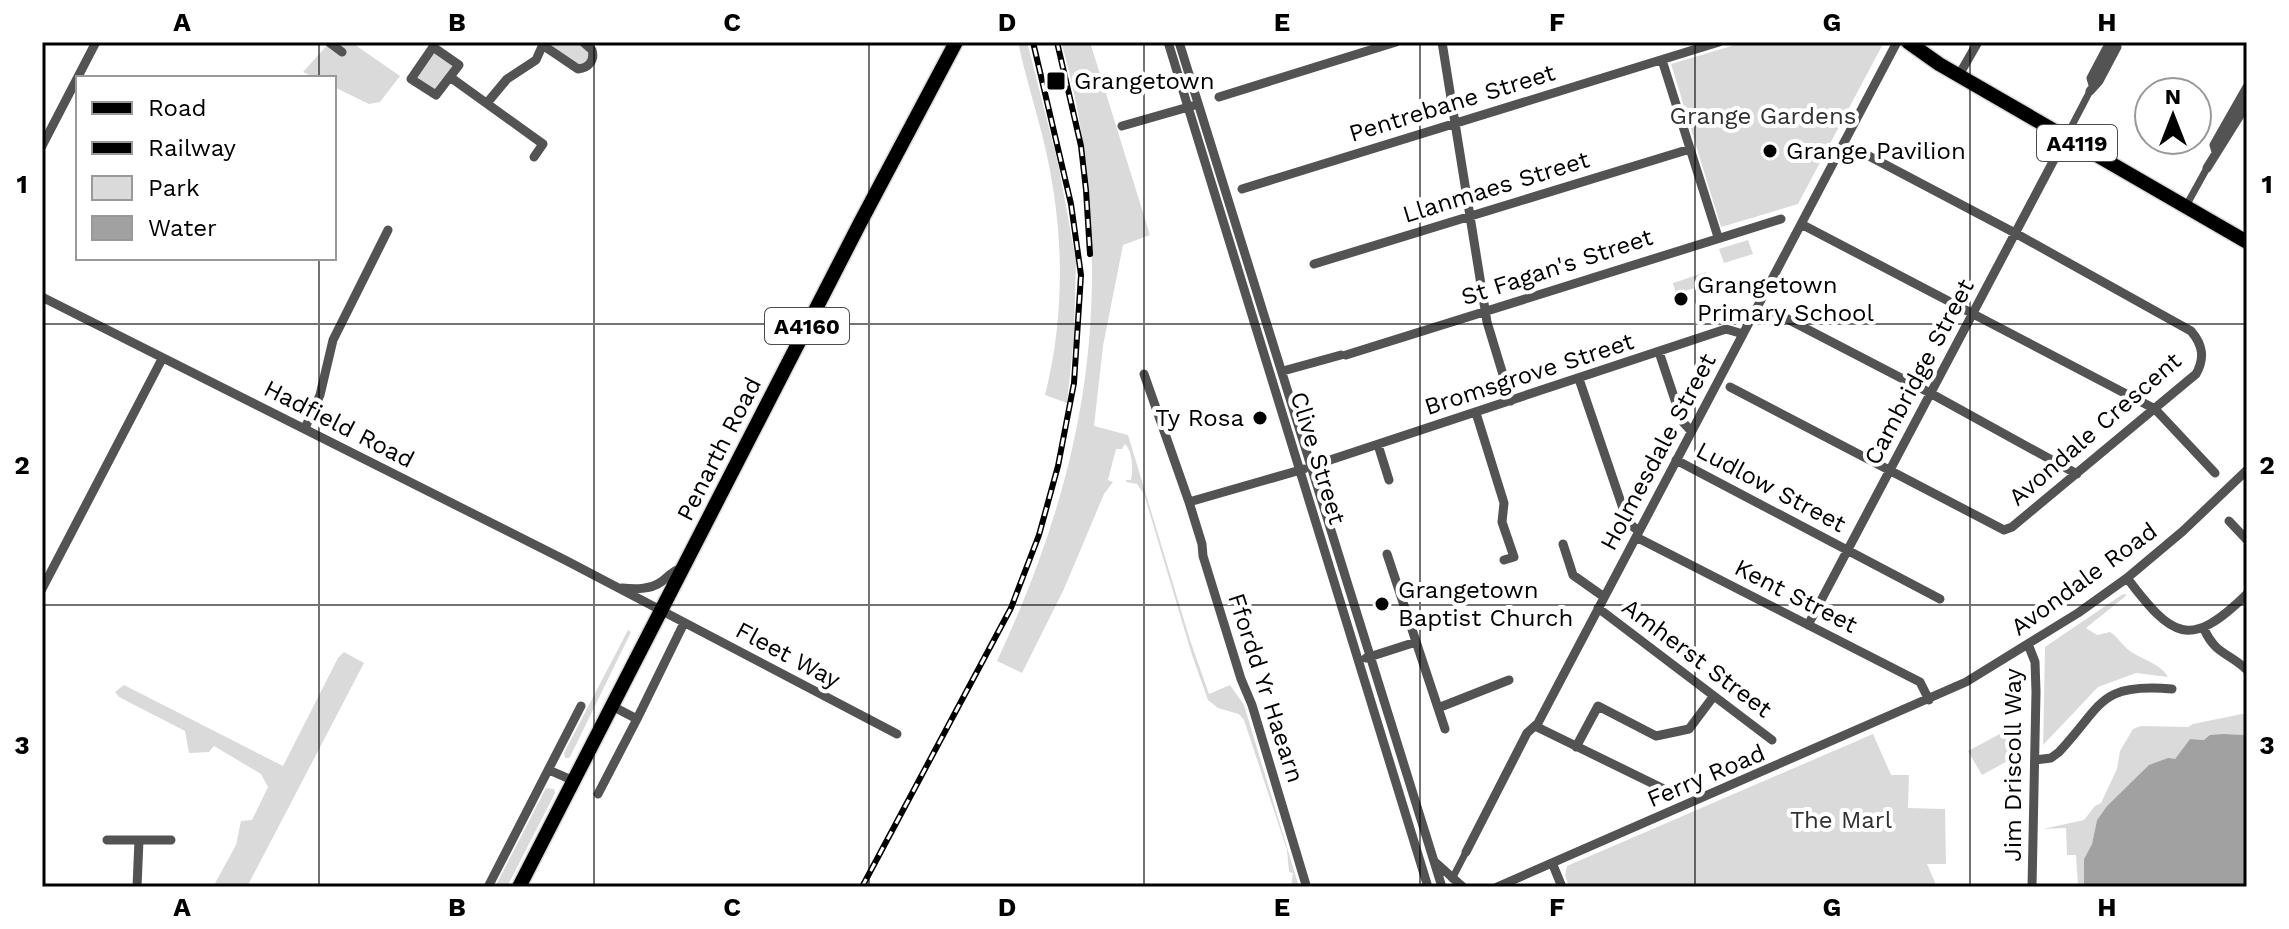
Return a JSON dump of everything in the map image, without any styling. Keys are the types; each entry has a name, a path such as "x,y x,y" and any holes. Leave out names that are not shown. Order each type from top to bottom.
{"main road":[{"name":"Penarth Road","path":"519,887 956,42"},
{"name":"A4119","path":"1908,42 1959,75 2247,242"}],"street":[{"path":"78,76 96,42"},
{"path":"329,42 342,52"},
{"path":"487,103 507,79 536,60 544,44 578,69 587,67 593,58 592,50 583,42"},
{"name":"Clive Street","path":"1168,42 1194,106 1283,371 1359,661 1428,887"},
{"name":"Clive Street","path":"1179,42 1194,106 1306,468 1370,657 1442,887"},
{"path":"1219,97 1396,42"},
{"path":"1442,42 1485,311 1511,401"},
{"name":"Pentrebane Street","path":"1242,189 1719,42"},
{"name":"Holmesdale Street","path":"1452,879 1897,42"},
{"path":"1959,75 1978,42"},
{"path":"2066,137 2091,88 2091,78 2109,44 2115,42"},
{"path":"433,47 459,65 450,77 436,95 411,79 433,47"},
{"path":"1662,60 1718,237"},
{"path":"450,77 543,144 534,157"},
{"path":"42,146 76,81"},
{"path":"2216,152 2214,145 2247,87"},
{"path":"2186,206 2247,104"},
{"path":"1122,126 1194,106"},
{"name":"Cambridge Street","path":"1808,625 2066,137"},
{"path":"1843,143 1867,155"},
{"name":"Llanmaes Street","path":"1314,264 1690,149"},
{"name":"Avondale Crescent","path":"1867,155 2191,331 2201,346 2202,357 2196,374 2012,527 2004,530 1889,472"},
{"name":"St Fagan's Street","path":"1283,371 1781,219"},
{"path":"1801,224 2155,409 2218,477"},
{"path":"305,428 320,395 333,340 388,230"},
{"name":"Hadfield Road","path":"42,297 660,610"},
{"path":"1770,310 2077,474"},
{"name":"Bromsgrove Street","path":"1327,461 1726,329 1743,334"},
{"path":"1659,352 1682,421 1691,431"},
{"path":"42,589 162,359"},
{"name":"Ffordd Yr Haearn","path":"1144,374 1189,502 1306,885"},
{"path":"1579,379 1628,523 1637,534"},
{"path":"1730,387 1889,472"},
{"path":"1476,413 1504,503 1502,522 1514,557 1504,560"},
{"path":"1378,445 1389,480"},
{"name":"Ludlow Street","path":"1676,460 1940,599"},
{"path":"1189,502 1306,468"},
{"name":"Avondale Road","path":"1929,700 1966,682 2028,644 2127,578 2154,557 2247,470"},
{"path":"2229,526 2247,540"},
{"name":"Kent Street","path":"1637,534 1920,682 1929,700"},
{"path":"1563,544 1573,575 1604,597"},
{"path":"1387,554 1445,729"},
{"path":"618,588 649,587 661,582 671,571 682,568"},
{"path":"2127,578 2148,605 2166,622 2181,629 2204,629 2247,594"},
{"name":"Amherst Street","path":"1598,608 1772,740"},
{"name":"Fleet Way","path":"660,610 897,734"},
{"path":"598,794 684,623"},
{"path":"2204,629 2215,649 2247,670"},
{"path":"1359,661 1416,642"},
{"name":"Jim Driscoll Way","path":"2028,644 2035,662 2032,887"},
{"path":"1438,708 1509,680"},
{"path":"2035,760 2051,758 2059,752 2102,700 2114,693 2142,686 2172,689"},
{"path":"1576,747 1598,706 1656,736 1689,729 1713,697"},
{"name":"Ferry Road","path":"1497,887 1929,700"},
{"path":"488,887 581,706"},
{"path":"612,706 637,719"},
{"path":"1535,726 1670,792"},
{"path":"549,770 574,781"},
{"path":"107,840 171,840"},
{"path":"137,887 139,840"},
{"name":"Clive Street","path":"1435,862 1463,887"},
{"path":"1553,865 1562,887"}],"green space":[{"path":"330,42 351,42 400,76 380,102 369,104 336,88 336,76 311,76 303,72"},
{"path":"544,42 583,42 592,50 583,68"},
{"path":"1018,42 1027,42 1058,163 1076,261 1074,336 1067,403 1045,395 1052,366 1059,306 1057,215 1047,156"},
{"path":"1061,42 1090,42 1150,235 1123,245 1103,346 1094,426 1128,435 1209,694 1230,685 1244,705 1299,887 1291,887 1293,873 1289,872 1287,850 1244,720 1239,714 1218,708 1208,700 1144,494 1137,484 1126,482 1131,480 1132,466 1125,444 1122,449 1116,449 1108,480 1113,482 1104,494 1064,589 1022,673 997,661 1022,605 1061,494 1084,381 1090,324 1092,264 1085,162 1072,82"},
{"name":"Grange Gardens","path":"1745,42 1884,42 1798,204 1721,227 1671,64"},
{"path":"433,47 459,65 436,95 411,79"},
{"path":"1748,240 1753,254 1724,263 1719,249"},
{"path":"1706,272 1710,283 1676,294 1673,283"},
{"path":"2123,594 2127,595 2086,628 2097,635 2110,632 2130,651 2156,665 2168,677 2136,673 2098,687 2043,745 2045,647"},
{"path":"628,630 631,632 571,755 565,758 564,753"},
{"path":"344,652 364,663 247,887 213,887 236,845 241,821 252,820 268,787 261,774 214,746 209,752 189,753 185,731 119,697 115,692 124,685 283,766 338,658"},
{"path":"2247,713 2247,735 2224,734 2204,740 2190,739 2175,759 2147,770 2107,806 2097,820 2092,844 2084,859 2084,887 2078,887 2076,855 2067,855 2066,828 2043,829 2084,820 2101,803 2117,769 2120,751 2133,729 2141,726 2188,727"},
{"path":"2009,729 2022,753 1982,775 1968,751"},
{"name":"The Marl","path":"1873,734 1891,775 1909,775 1908,808 1945,809 1946,864 1927,864 1937,887 1569,887 1565,875 1567,866"},
{"path":"546,788 554,789 555,793 507,887 495,887"}],"water":[{"path":"2210,735 2247,735 2247,887 2084,887 2084,859 2092,844 2097,820 2107,806 2149,765 2168,758 2175,759 2190,739 2204,740"}],"railway":[{"path":"862,887 1011,608 1039,535 1058,466 1074,383 1081,275 1071,204 1033,42"},
{"path":"1057,42 1081,146 1090,254"}],"place":[{"name":"Grangetown","path":"1056,81"},
{"name":"Grange Pavilion","path":"1770,151"},
{"name":"Grangetown Primary School","path":"1681,299"},
{"name":"Ty Rosa","path":"1260,418"},
{"name":"Grangetown Baptist Church","path":"1382,604"}]}
